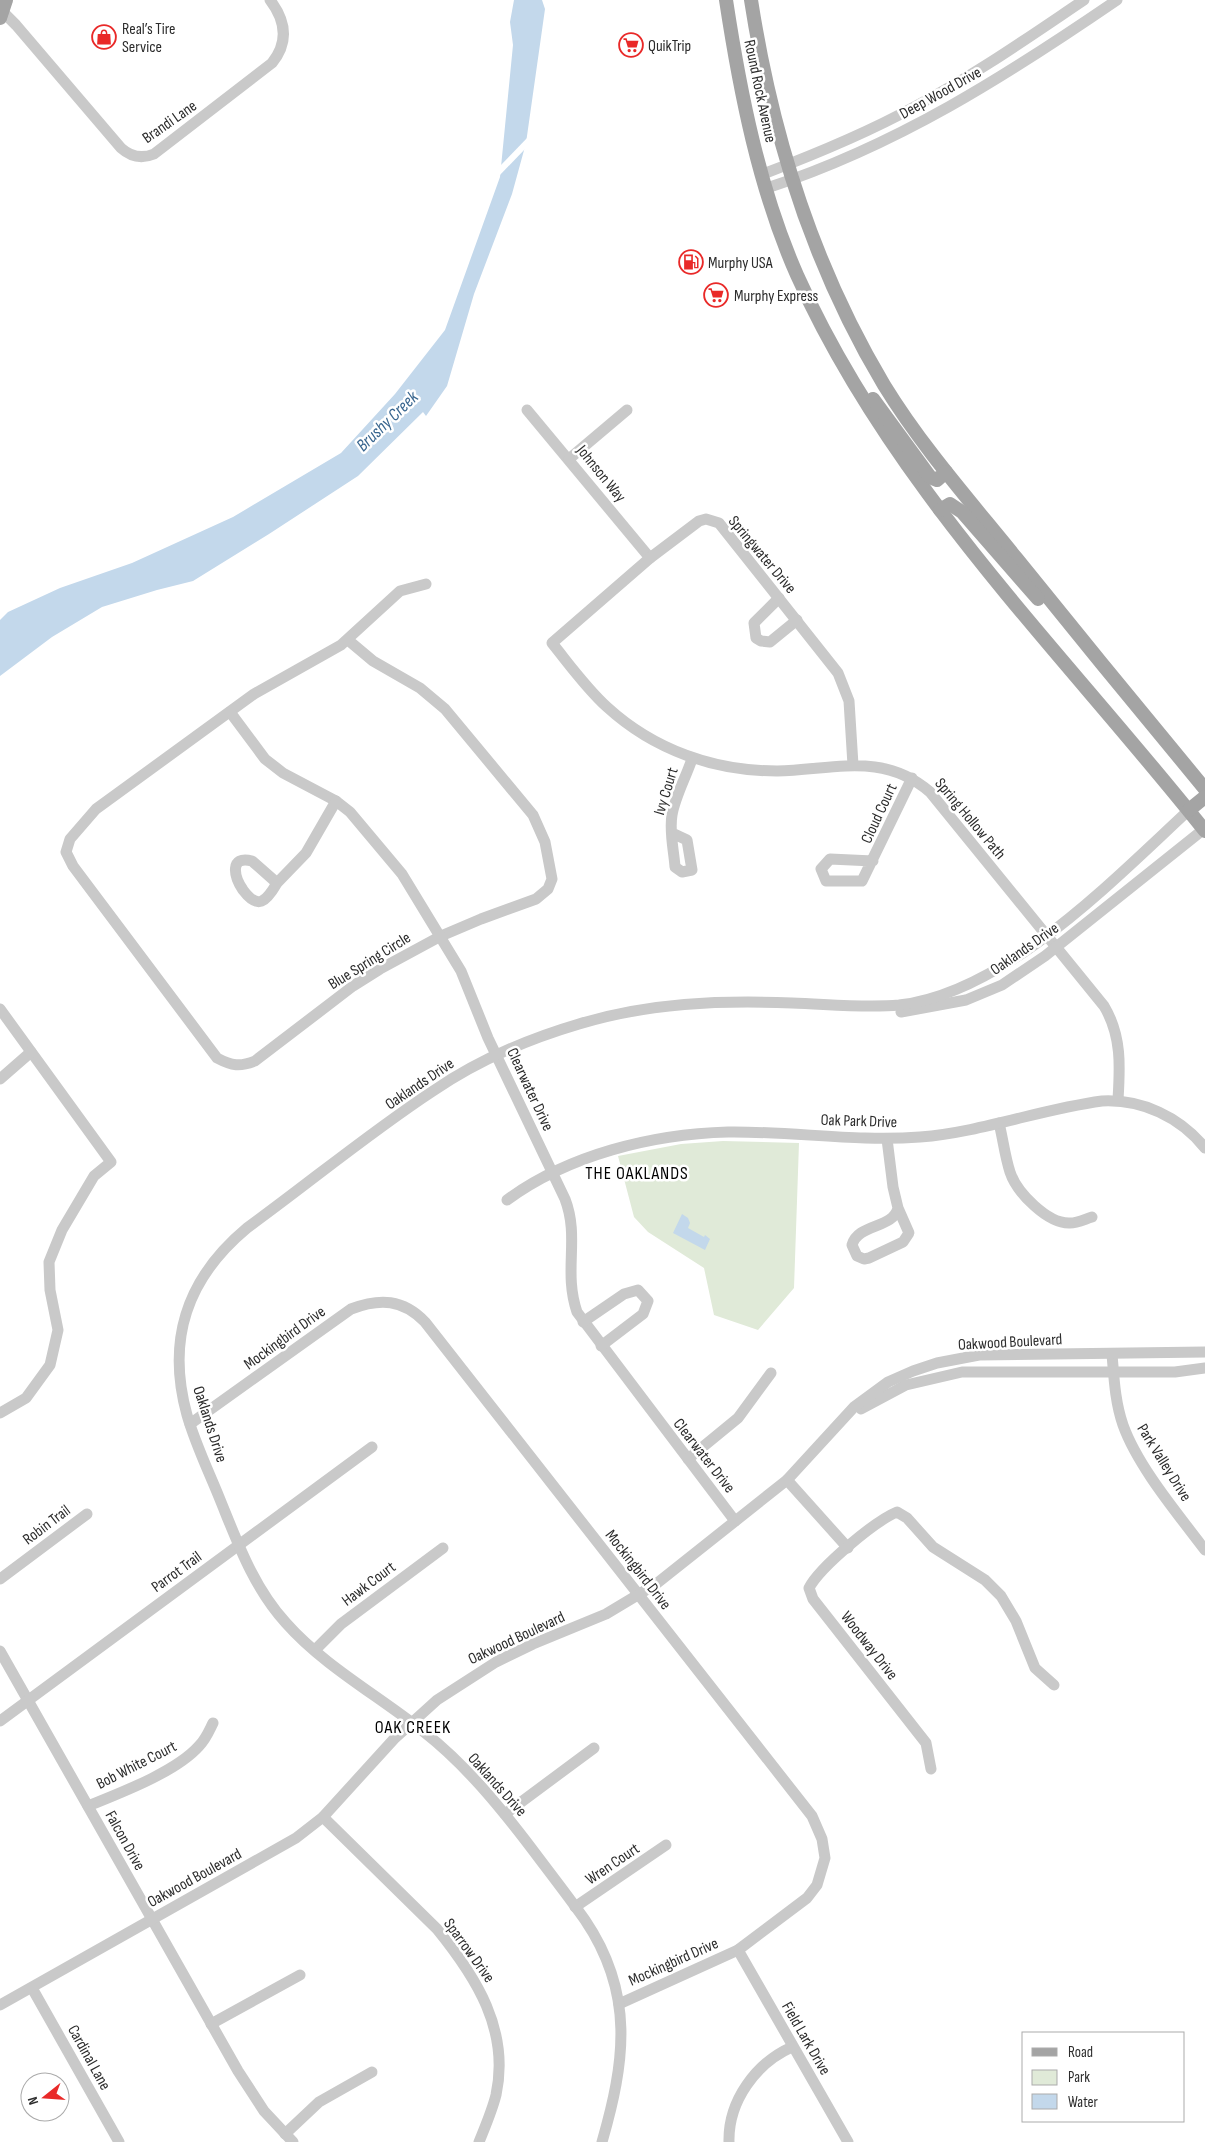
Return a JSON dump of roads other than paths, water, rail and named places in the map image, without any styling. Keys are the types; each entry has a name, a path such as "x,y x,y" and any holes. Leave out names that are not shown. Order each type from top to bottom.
{"main road":[{"name":"Round Rock Avenue","path":"726,0 747,115 767,188 796,272 848,375 893,447 940,510 1057,655 1205,829"},
{"name":"Round Rock Avenue","path":"752,0 766,80 792,180 822,259 872,363 900,409 946,472 1205,789"},
{"path":"848,375 864,384 899,436 930,477 937,480 946,472"},
{"path":"940,510 946,505 954,506 1050,613 1066,619"},
{"path":"1189,810 1205,797"}],"street":[{"name":"Brandi Lane","path":"3,10 121,148 132,156 140,157 154,154 272,63 282,47 284,30 282,18 270,0"},
{"name":"Deep Wood Drive","path":"763,174 835,146 918,105 1038,32 1084,0"},
{"name":"Deep Wood Drive","path":"767,188 792,180 858,153 955,105 1117,0"},
{"name":"Johnson Way","path":"527,410 650,558"},
{"path":"569,459 626,410"},
{"name":"Springwater Drive","path":"552,643 650,558 699,521 713,520 719,524 834,667 844,686 851,718 853,765"},
{"path":"348,640 400,591 426,584"},
{"path":"779,598 754,623 756,638 761,641 770,642 797,620"},
{"name":"Blue Spring Circle","path":"348,640 373,661 420,688 445,709 533,815 545,842 552,874 548,889 543,895 441,936 404,955 353,986 255,1061 242,1066 231,1065 217,1058 72,866 66,852 70,839 96,809 284,675 311,663 348,640"},
{"name":"Spring Hollow Path","path":"552,643 588,687 617,716 643,734 692,759 748,770 778,771 853,765 885,768 912,778 930,792 1104,1006 1114,1025 1120,1053 1118,1100"},
{"name":"Clearwater Drive","path":"230,712 265,759 284,773 336,801 360,821 392,861 441,936 468,987 497,1056 570,1211 572,1231 570,1288 577,1312 735,1521"},
{"name":"Ivy Court","path":"672,833 672,815 692,759"},
{"name":"Cloud Court","path":"873,861 912,778"},
{"path":"277,883 306,853 336,801"},
{"name":"Oaklands Drive","path":"602,2142 613,2103 621,2056 618,2004 603,1952 575,1907 505,1814 460,1765 410,1722 316,1649 277,1613 258,1584 239,1545 190,1424 180,1385 178,1352 180,1334 184,1317 198,1284 220,1254 247,1228 432,1091 497,1056 581,1023 645,1008 735,1002 899,1005 930,998 984,978 1017,957 1107,885 1189,810"},
{"name":"Oaklands Drive","path":"830,1005 899,1012 966,1000 1002,984 1056,947 1205,829"},
{"path":"0,1009 111,1162 94,1176 62,1230 49,1262 50,1290 58,1330 50,1365 26,1398 0,1413"},
{"path":"0,1079 32,1052"},
{"name":"Oak Park Drive","path":"507,1200 536,1181 600,1154 634,1145 702,1134 745,1132 887,1139 930,1136 1087,1103 1118,1100 1142,1105 1164,1114 1190,1131 1205,1148"},
{"path":"999,1123 1010,1173 1019,1189 1032,1204 1062,1222 1077,1222 1092,1217"},
{"path":"887,1139 888,1161 898,1208 909,1233 903,1242 869,1258 864,1259 857,1256 852,1245 857,1235 893,1218 898,1208"},
{"path":"583,1322 624,1294 638,1290 648,1301 643,1314 601,1346"},
{"name":"Mockingbird Drive","path":"190,1424 351,1309 377,1301 400,1304 416,1313 425,1322 812,1816 822,1839 825,1858 817,1885 807,1898 738,1950 618,2004"},
{"name":"Oakwood Boulevard","path":"32,1988 296,1838 323,1817 410,1722 466,1680 496,1662 533,1644 606,1614 656,1584 788,1480 836,1426 874,1391 900,1376 937,1363 979,1356 1205,1352"},
{"name":"Park Valley Drive","path":"1112,1354 1115,1396 1132,1444 1205,1550"},
{"name":"Oakwood Boulevard","path":"836,1426 895,1390 918,1381 936,1377 979,1372 1175,1372 1205,1368"},
{"path":"688,1460 738,1418 771,1373"},
{"name":"Parrot Trail","path":"0,1721 372,1447"},
{"path":"788,1480 848,1548"},
{"name":"Woodway Drive","path":"931,1769 926,1743 814,1599 809,1588 813,1580 848,1548 888,1516 897,1512 907,1518 933,1547 985,1580 1001,1596 1016,1621 1034,1668 1054,1685"},
{"name":"Robin Trail","path":"0,1579 87,1514"},
{"name":"Hawk Court","path":"316,1649 341,1624 443,1548"},
{"name":"Falcon Drive","path":"0,1651 211,2024 255,2098 289,2138"},
{"name":"Bob White Court","path":"88,1806 151,1778 186,1758 200,1745 213,1723"},
{"path":"505,1814 594,1748"},
{"name":"Sparrow Drive","path":"323,1817 437,1929 453,1949 485,1998 491,2014 498,2046 498,2080 495,2097 479,2142"},
{"name":"Wren Court","path":"575,1907 666,1846"},
{"name":"Field Lark Drive","path":"738,1950 848,2142"},
{"path":"211,2024 300,1974"},
{"path":"0,2005 32,1988"},
{"name":"Cardinal Lane","path":"32,1988 119,2142"},
{"path":"729,2142 735,2109 745,2088 771,2060 792,2047"},
{"path":"289,2138 319,2102 372,2072"}],"water":[{"name":"Brushy Creek","path":"514,0 542,0 545,9 526,143 512,194 474,294 447,386 426,416 423,412 358,476 193,581 102,607 52,637 0,676 0,620 8,612 60,588 132,563 233,517 341,453 395,394 445,330 500,177 513,45 510,22"},
{"path":"682,1214 688,1218 690,1223 688,1228 710,1239 705,1250 673,1233"}],"place":[{"name":"Real’s Tire Service","path":"104,37"},
{"name":"QuikTrip","path":"631,45"},
{"name":"Murphy USA","path":"691,262"},
{"name":"Murphy Express","path":"716,295"}],"district":[{"name":"THE OAKLANDS","path":"637,1173"},
{"name":"OAK CREEK","path":"413,1727"}]}
